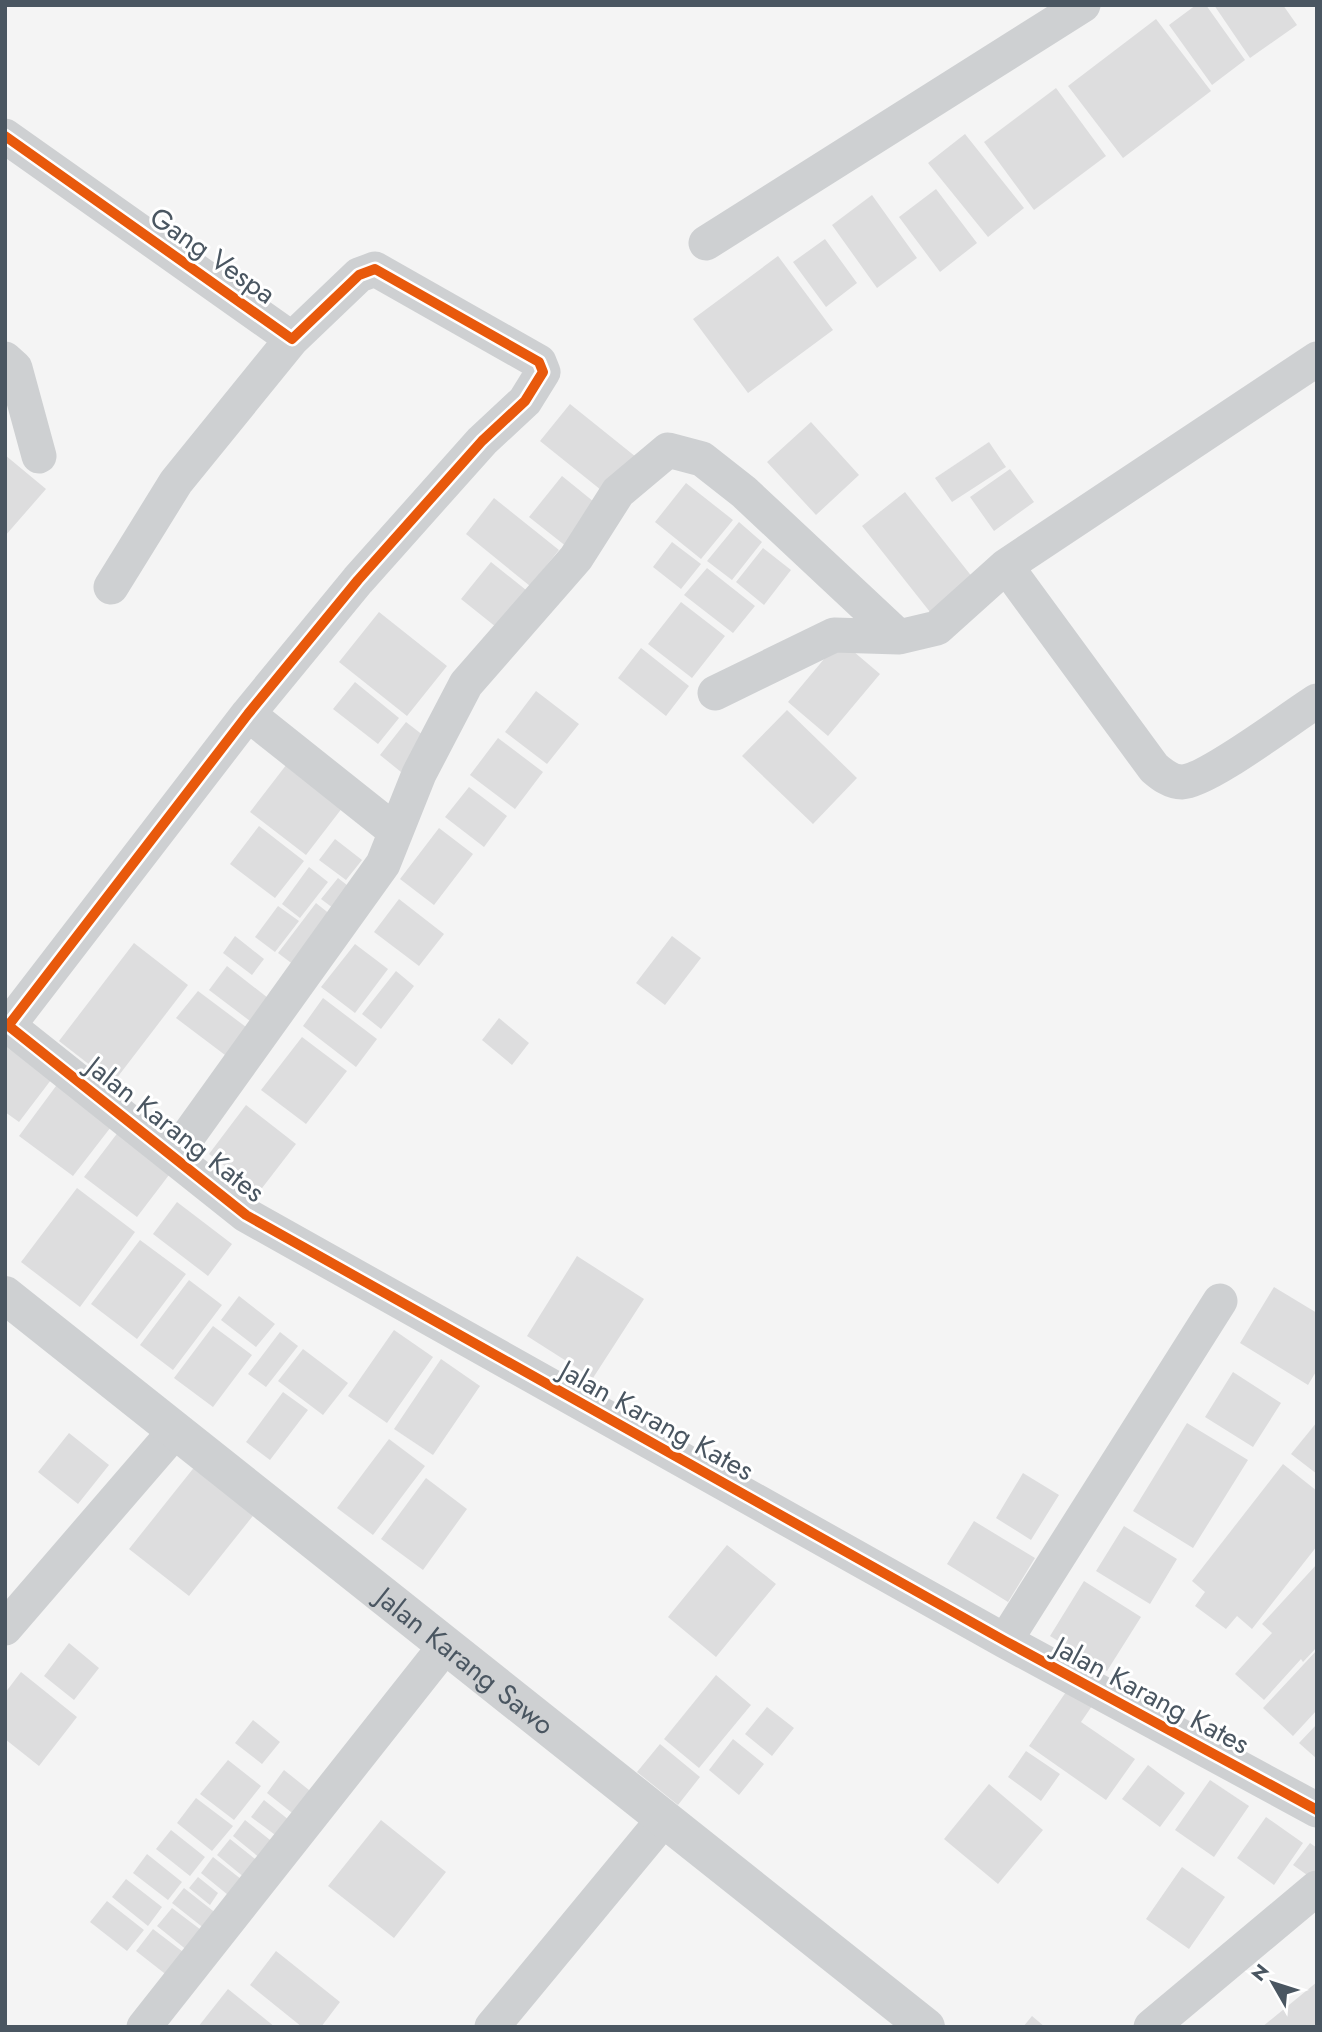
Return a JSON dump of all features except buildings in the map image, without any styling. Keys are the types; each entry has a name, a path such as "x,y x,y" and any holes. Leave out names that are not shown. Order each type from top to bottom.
{"street":[{"path":"706,243 1083,5"},
{"name":"Gang Vespa","path":"5,135 292,339 359,275 375,270 539,362 543,372 525,401 482,441 358,580 248,714"},
{"path":"111,587 176,482 292,339"},
{"path":"715,693 834,635 899,637 937,628 1006,566 1317,359"},
{"path":"10,364 39,456"},
{"path":"173,1157 383,864 395,831 466,684 576,558 618,492 668,450 702,459 744,492 899,637"},
{"path":"1006,566 1154,768 1167,779 1183,782 1209,772 1317,701"},
{"path":"7,1025 248,714 395,831"},
{"name":"Jalan Karang Kates","path":"7,1025 246,1215 1005,1641 1317,1810"},
{"name":"Jalan Karang Sawo","path":"5,1295 926,2027"},
{"path":"1005,1641 1220,1301"},
{"path":"5,1628 174,1431"},
{"path":"144,2027 446,1646"},
{"path":"492,2027 664,1819"},
{"path":"1151,2027 1317,1888"}],"cycle path":[{"path":"5,136 292,339 359,275 375,269 539,362 543,372 525,401 482,441 358,580 248,714 8,1026"},
{"path":"5,1023 246,1215 1005,1641 1317,1810"}]}
